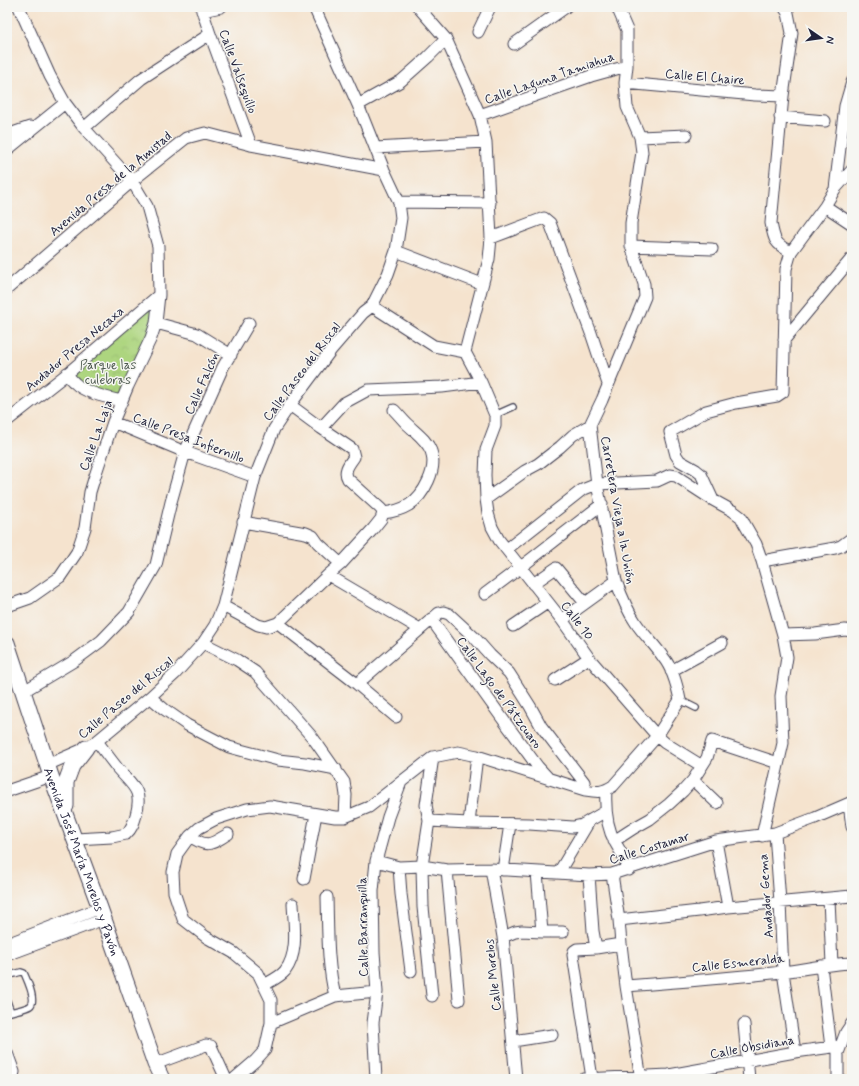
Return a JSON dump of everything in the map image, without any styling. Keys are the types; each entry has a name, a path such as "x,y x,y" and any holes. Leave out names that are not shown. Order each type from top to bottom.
{"main road":[{"name":"Avenida José María Morelos y Pavón","path":"7,642 10,661 24,691 49,770 155,1064 162,1079"},
{"path":"66,817 66,782 72,766 91,745"}],"street":[{"name":"Calle La Laja","path":"7,606 30,598 60,577 77,552 85,528 90,492 94,479 113,422 151,338 156,323 159,295 158,246 147,206 132,181 84,128 65,103 50,76 19,7"},
{"path":"202,9 221,7"},
{"name":"Calle Paseo del Riscal","path":"7,790 49,770 91,745 150,697 175,674 203,643 215,625 223,606 255,477 274,429 331,350 363,313 372,306 388,274 396,251 401,218 398,202 358,106 314,7"},
{"path":"418,7 446,39 480,115 486,142 491,238 489,259 465,352 481,382 495,414"},
{"path":"478,32 490,7"},
{"path":"514,44 566,7"},
{"name":"Carretera Vieja a la Unión","path":"618,7 627,30 627,66 625,83 628,107 640,137 642,152 632,223 632,246 644,284 645,297 590,425 598,484 616,581 636,623 664,657 676,682 680,700"},
{"path":"784,7 788,13 792,33 782,96 771,223 773,237 781,247 791,252"},
{"name":"Calle Valsequillo","path":"202,9 251,145"},
{"path":"84,128 141,79 210,34"},
{"path":"358,106 401,82 446,39"},
{"name":"Calle Laguna Tamiahua","path":"480,115 591,76 627,66"},
{"path":"835,189 846,106 852,82"},
{"name":"Calle El Chaire","path":"625,83 739,94 782,96"},
{"path":"7,150 65,103"},
{"path":"780,117 825,121"},
{"path":"7,136 38,125"},
{"name":"Avenida Presa de la Amistad","path":"7,289 132,181 186,138 205,133 251,145 384,170"},
{"path":"640,137 686,134"},
{"path":"375,148 486,142"},
{"path":"713,500 701,474 680,460 676,455 670,432 706,411 736,403 777,396 783,392 786,270 791,252 825,206 835,189 852,170"},
{"path":"398,202 490,203"},
{"path":"825,206 852,224"},
{"path":"491,238 544,218 550,223 591,333 608,384"},
{"path":"632,246 712,249"},
{"path":"396,251 482,284"},
{"path":"784,340 852,258"},
{"name":"Andador Presa Necaxa","path":"7,421 67,373 159,295"},
{"path":"372,306 434,346 465,352"},
{"name":"Calle Falcón","path":"24,691 74,661 101,641 129,612 156,565 185,452 223,368 231,355 197,334 156,323"},
{"path":"231,355 249,323"},
{"path":"67,373 78,386 98,395 122,401"},
{"path":"321,428 344,403 368,390 442,387 481,382"},
{"path":"223,606 258,625 266,627 278,623 341,564 373,529 383,514 381,509 348,479 346,475 346,470 354,457 352,449 290,405"},
{"path":"383,514 393,512 409,505 419,496 429,480 434,467 432,452 426,443 394,410"},
{"name":"Calle 10","path":"495,414 495,426 486,450 484,475 488,513 492,527 532,584 562,620 589,658 657,736 665,743 702,766"},
{"name":"Calle Presa Infiernillo","path":"113,422 185,452 255,477"},
{"path":"486,499 525,471 538,464 573,435 590,425"},
{"path":"507,549 582,490 598,484 658,481 670,475 676,476 741,517 756,544 762,560 784,635 787,657 781,692 782,752 778,763 762,836"},
{"path":"485,594 521,568 602,504"},
{"path":"244,522 306,533 313,536 318,544 341,564"},
{"path":"762,560 835,548 841,546 852,538"},
{"path":"532,584 556,568 585,603"},
{"path":"328,575 420,629"},
{"path":"562,620 616,581"},
{"path":"513,626 547,603"},
{"path":"357,684 431,619 439,613 443,612 449,614 476,638 490,655 509,673 541,726 584,782 585,790"},
{"name":"Calle Lago de Pátzcuaro","path":"431,619 507,725 538,767 549,779"},
{"path":"278,623 357,684 396,717"},
{"path":"784,635 815,634 845,630 852,631"},
{"path":"203,643 237,660 255,672 313,738 344,782 346,796 345,817"},
{"path":"671,671 722,644"},
{"path":"555,680 589,658"},
{"path":"150,697 187,725 229,746 278,760 336,769"},
{"path":"234,1079 255,1061 265,1050 271,1024 271,1000 258,972 234,953 206,938 183,919 174,892 173,872 177,854 190,836 199,828 247,809 270,806 335,817 345,817 380,799 402,780 433,757 458,752 477,756 585,790 596,792 606,790 613,786 657,736 680,700"},
{"path":"614,842 650,819 683,792 693,780 707,758 712,741 778,763"},
{"path":"75,839 112,837 126,834 131,827 138,806 137,792 132,784 118,769 91,745"},
{"path":"469,824 477,756"},
{"path":"432,996 423,907 422,866 429,822 426,805 433,757"},
{"name":"Calle Barranquilla","path":"376,1079 373,1023 377,992 374,952 373,891 376,861 388,817 402,780"},
{"path":"693,780 716,803"},
{"path":"606,790 608,827 614,842 625,859 629,870"},
{"path":"851,803 852,827"},
{"name":"Calle Costamar","path":"376,861 399,867 422,866 447,870 491,869 589,875 612,874 629,870 716,841 762,836 775,833 851,803"},
{"path":"429,822 573,826 582,825 606,811"},
{"path":"304,879 316,814"},
{"path":"559,872 590,820"},
{"path":"503,870 510,824"},
{"name":"Andador Gema","path":"775,833 783,972 795,1052"},
{"path":"190,836 200,843 207,845 228,834"},
{"path":"716,841 728,907"},
{"path":"399,867 411,971"},
{"name":"Calle Morelos","path":"491,869 503,937 516,1079"},
{"path":"447,870 459,1000"},
{"path":"537,872 542,932"},
{"path":"612,874 619,920 626,986 641,1078"},
{"path":"589,875 593,930 596,948"},
{"path":"619,920 728,907 852,896"},
{"path":"327,897 329,959 335,996"},
{"path":"829,898 827,965 836,1047 838,1053 838,1079"},
{"path":"264,985 284,972 292,959 294,943 293,904"},
{"path":"7,944 102,914"},
{"path":"7,955 102,914"},
{"path":"503,937 515,932 563,932"},
{"path":"592,1078 573,955 574,951 578,948 596,948 621,944"},
{"name":"Calle Esmeralda","path":"626,986 783,972 827,965 852,963"},
{"path":"271,1024 335,996 377,992"},
{"path":"836,1047 852,1023"},
{"path":"744,1024 749,1079"},
{"path":"513,1041 552,1035"},
{"path":"155,1064 206,1045 211,1046 226,1079"},
{"name":"Calle Obsidiana","path":"584,1079 669,1077 747,1060 836,1047"},
{"path":"7,1053 14,1072 12,1079"}],"lane":[{"path":"495,414 513,407"},
{"path":"680,700 696,708"},
{"path":"7,976 21,972 24,973 33,998 30,1006 9,1012 7,1001"}],"green space":[{"name":"Parque las culebras","path":"159,297 156,323 122,401 98,395 67,373"}]}
